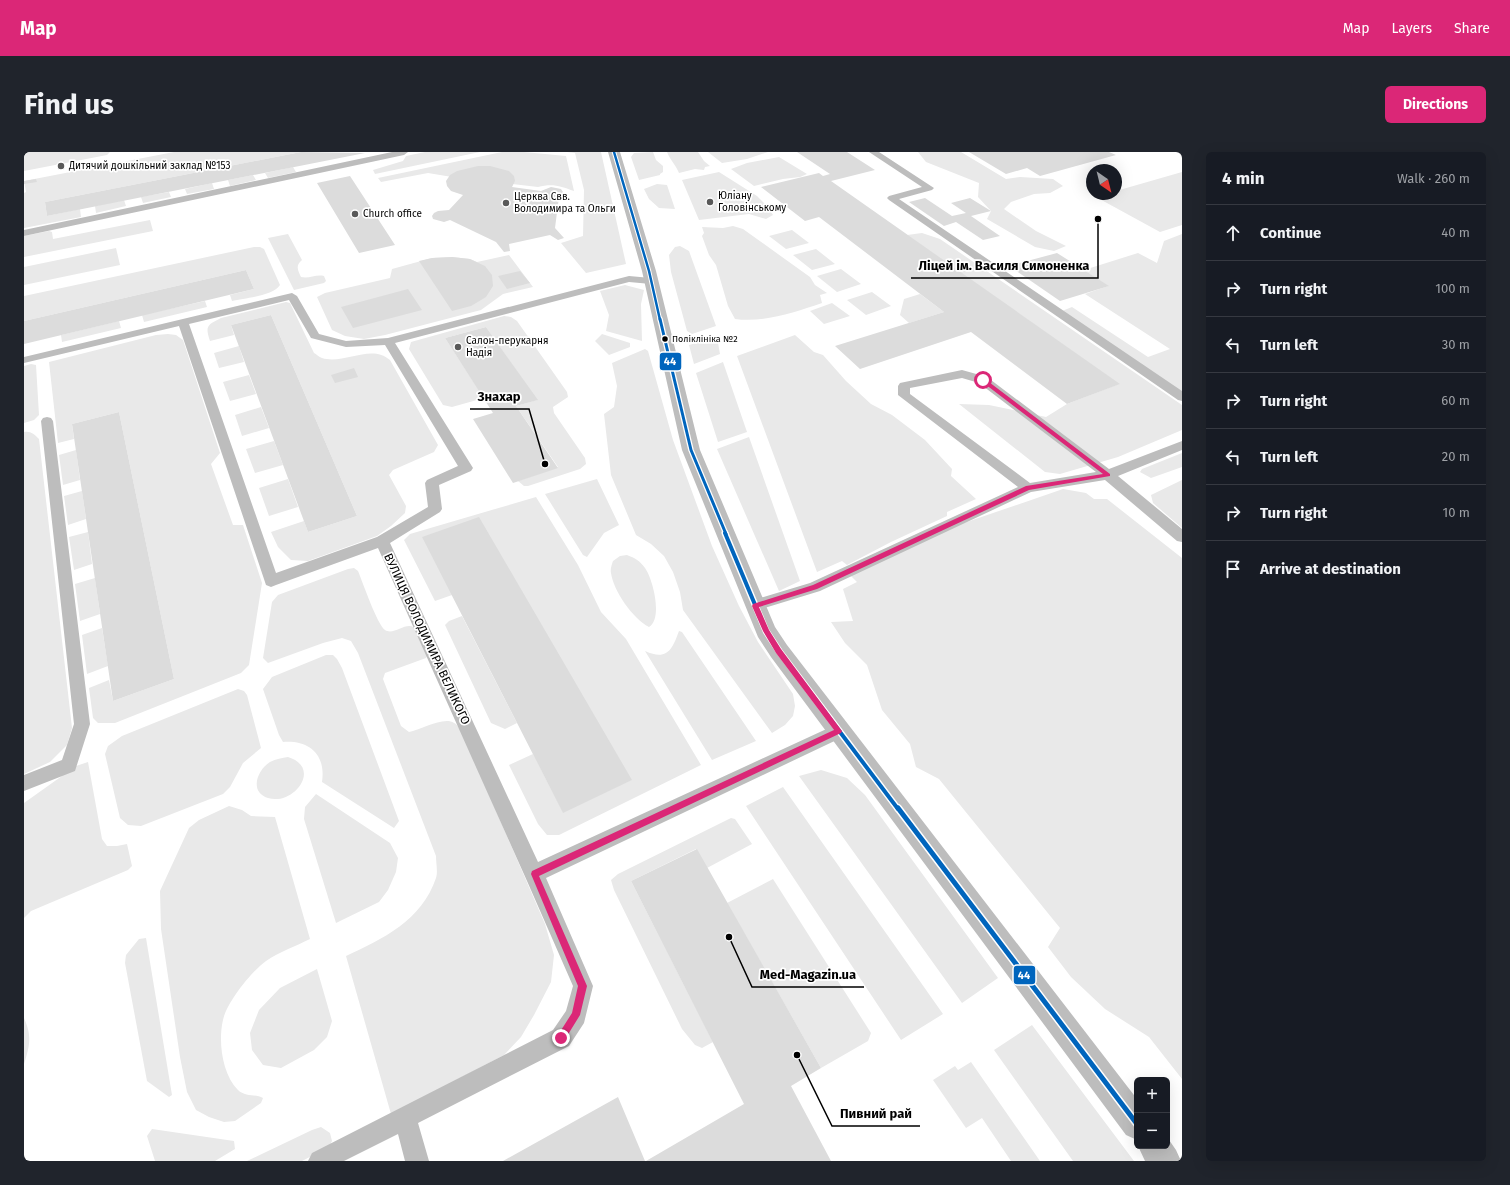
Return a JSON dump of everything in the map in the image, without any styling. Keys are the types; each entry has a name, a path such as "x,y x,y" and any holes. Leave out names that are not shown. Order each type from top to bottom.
{"street":[{"path":"614,152 651,280 691,450 766,631 779,651 839,731 1134,1120"},
{"path":"1156,1149 1165,1161"}],"lane":[{"path":"24,233 404,152"},
{"path":"873,152 929,188 892,198 1182,397"},
{"path":"24,360 292,296 315,336 346,344 388,341 629,279 651,280"},
{"name":"ВУЛИЦЯ ВОЛОДИМИРА ВЕЛИКОГО","path":"183,322 271,581 382,541 534,874 583,986 576,1015 561,1038 405,1118"},
{"path":"382,541 435,509 432,483 466,468 388,341"},
{"path":"1028,488 904,395 904,386 962,374 983,380 1108,475 1182,537"},
{"path":"24,783 69,765 82,724 47,421"},
{"path":"755,606 815,587 1028,488 1108,475 1182,445"},
{"path":"534,874 839,731"},
{"path":"320,1161 405,1118 417,1161"}],"shaded area":[{"path":"24,152 110,152 107,155 24,171"},
{"path":"174,152 301,152 45,202 47,216 80,209 81,217 24,228 24,193 26,192 24,181"},
{"path":"425,152 480,152 375,174 373,170 403,161 406,156"},
{"path":"502,152 524,152 566,156 574,191 548,185 538,187 428,173 381,182 378,178"},
{"path":"567,152 601,152 626,264 586,273 561,243 583,236 584,190 575,153"},
{"path":"653,152 656,160 663,166 663,172 660,175 639,180 631,157 634,153"},
{"path":"667,152 698,152 704,161 710,166 705,167 704,170 695,169 679,173"},
{"path":"708,152 768,152 747,159 722,163"},
{"path":"918,152 961,152 1006,179 1020,177 1053,179 1063,186 1050,193 1034,194 1011,202 1004,209 1036,231 1066,246 1054,251 1035,247 987,219 991,211 978,197 979,183 926,162"},
{"path":"779,157 807,174 800,177 783,179 754,186 731,169 747,163"},
{"path":"293,167 296,172 268,178 265,173"},
{"path":"719,172 757,196 768,207 773,215 766,219 749,214 699,220 682,180"},
{"path":"1182,172 1182,225 1160,232 1101,200 1122,200 1122,189"},
{"path":"253,175 256,180 230,186 228,180"},
{"path":"212,183 214,189 187,194 185,189"},
{"path":"657,184 667,185 675,209 659,208 649,199 644,189"},
{"path":"169,192 171,197 143,203 141,197"},
{"path":"124,200 126,206 96,213 95,206"},
{"path":"150,220 153,231 24,257 24,236 49,231 52,232 53,239"},
{"path":"733,226 743,229 810,277 815,285 827,293 820,295 822,303 779,316 746,320 735,319 728,306 716,265 709,255 702,236 704,233 702,227 723,228"},
{"path":"792,230 809,243 786,249 769,236"},
{"path":"922,233 940,239 1182,405 1182,430 1118,457 1060,474 1045,472 959,404 989,405 1046,417 1067,404 1119,384 907,235"},
{"path":"288,234 302,260 298,266 301,277 324,276 326,281 324,283 294,290 268,238"},
{"path":"1182,234 1182,392 1062,311 1072,307 1148,357 1170,349 1085,294 1108,286 1084,270 1138,253 1157,263 1164,241"},
{"path":"680,246 689,251 716,326 692,334 687,331 671,272 669,255 675,247"},
{"path":"254,247 264,249 280,285 271,292 265,294 232,301 230,295 254,289 246,270 24,321 24,296"},
{"path":"116,248 120,265 24,285 24,267"},
{"path":"816,249 835,264 812,270 793,255"},
{"path":"509,255 533,287 503,294 481,310 385,335 364,339 345,336 332,330 317,297 325,293 390,278 392,269 432,258 452,257 470,259 477,262"},
{"path":"841,269 861,284 837,292 817,276"},
{"path":"625,285 644,290 641,304 642,341 606,331 609,315 600,291"},
{"path":"872,292 891,306 866,315 847,300"},
{"path":"920,294 944,312 909,323 900,315 904,299"},
{"path":"205,301 207,307 144,322 142,315"},
{"path":"286,302 290,303 314,353 320,357 339,359 374,354 383,355 390,360 438,445 434,452 393,470 389,475 406,506 405,513 391,526 377,536 308,561 291,560 278,547 271,532 304,521 308,532 357,516 271,315 231,325 234,335 210,341 208,332 208,326 221,318"},
{"path":"832,303 850,316 824,324 810,311"},
{"path":"504,316 511,317 517,321 567,392 568,397 553,407 554,413 585,458 586,464 580,469 528,486 524,486 518,481 558,467 516,406 537,400 486,327 445,338 484,398 452,407 443,405 409,349 411,342"},
{"path":"119,321 121,328 62,342 61,335"},
{"path":"602,334 630,343 630,347 609,355 595,341"},
{"path":"156,335 176,335 183,340 220,453 211,464 233,525 243,525 262,583 249,665 241,673 115,723 98,723 93,718 89,688 109,680 113,701 174,679 119,412 72,424 74,439 58,443 49,362"},
{"path":"795,335 814,352 823,355 846,381 871,404 892,415 925,440 952,469 951,476 976,499 947,512 947,516 891,542 847,565 842,561 817,572 737,356"},
{"path":"717,337 720,354 694,364 689,345"},
{"path":"239,346 244,362 219,368 214,353"},
{"path":"645,349 648,351 673,440 712,546 739,606 758,642 793,694 795,706 793,716 785,725 772,733 683,610 680,592 673,572 664,556 651,544 636,535 611,475 604,414 614,407 617,386 612,363"},
{"path":"723,362 747,432 718,442 696,373"},
{"path":"31,364 36,365 39,415 34,420 24,423 24,366"},
{"path":"249,375 256,394 230,401 223,382"},
{"path":"261,407 269,428 242,436 235,415"},
{"path":"24,432 32,433 39,439 72,728 67,745 50,762 24,774"},
{"path":"749,437 800,581 779,591 717,449"},
{"path":"274,441 283,465 255,473 246,449"},
{"path":"76,450 80,480 63,485 59,455"},
{"path":"1182,453 1182,467 1151,478 1140,472 1142,469"},
{"path":"288,479 298,507 269,516 259,488"},
{"path":"597,479 619,525 604,533 587,557 583,555 545,494"},
{"path":"1182,480 1182,528 1153,503 1151,495"},
{"path":"1063,489 1086,493 1094,499 1107,499 1182,558 1182,1079 1149,1037 1105,1009 1071,977 1048,947 1060,928 939,779 916,767 910,744 882,710 867,665 845,643 831,622 853,621 843,589 857,582 848,573 961,524"},
{"path":"82,491 86,519 68,525 64,496"},
{"path":"536,497 578,565 601,612 626,639 701,765 559,835 547,835 538,824 509,765 533,754 563,812 631,780 452,595 435,601 404,540 410,534"},
{"path":"88,532 92,564 74,570 69,537"},
{"path":"627,555 641,563 648,573 651,581 656,608 653,623 649,627 630,611 613,580 611,567 613,561 620,556"},
{"path":"354,568 358,571 374,612 385,630 392,631 408,626 415,628 421,636 429,653 426,658 385,673 383,679 401,726 409,732 439,722 450,721 456,724 461,730 545,924 554,955 551,982 521,1037 504,1055 391,1114 346,956 387,935 411,917 421,906 430,893 437,876 436,856 358,653 351,641 342,638 323,643 268,663 263,658 272,602 278,595"},
{"path":"95,578 100,614 80,621 75,584"},
{"path":"462,616 517,723 505,729 491,723 445,625 449,621"},
{"path":"102,628 108,666 87,674 82,635"},
{"path":"679,631 682,632 756,741 712,760 645,651 659,655 668,652 674,644"},
{"path":"326,655 333,655 342,668 399,821 394,828 322,782 323,772 321,764 319,757 314,751 301,744 283,742 279,735 263,689 272,677"},
{"path":"238,689 244,691 247,695 261,748 243,763 230,787 223,794 141,826 128,825 120,818 105,754 108,746 122,736"},
{"path":"288,757 298,762 303,769 304,777 300,785 287,797 277,799 268,798 262,795 258,791 257,781 262,770 270,762"},
{"path":"88,762 102,839 107,846 127,844 132,866 128,870 31,911 24,918 24,803 76,766"},
{"path":"821,770 847,778 865,795 998,978 962,1003 799,776"},
{"path":"783,787 943,1014 901,1040 746,806"},
{"path":"316,794 390,843 398,858 396,872 388,890 379,902 336,923 304,819 305,807"},
{"path":"229,806 242,810 251,816 275,817 310,939 276,955 260,966 234,996 225,1013 222,1028 221,1047 228,1075 241,1092 247,1095 263,1098 261,1103 235,1121 224,1122 209,1117 196,1110 187,1092 180,1057 161,929 160,891 189,828 199,820"},
{"path":"731,818 735,819 752,844 707,868 696,849 631,881 713,1042 702,1048 695,1045 682,1029 614,890 611,880 618,874"},
{"path":"773,879 871,1033 868,1041 821,1068 727,903"},
{"path":"146,938 172,1095 169,1097 147,1081 125,963 126,955 139,939"},
{"path":"317,969 332,1021 327,1037 314,1050 281,1068 263,1065 252,1050 250,1033 259,1010 280,988"},
{"path":"24,1018 27,1024 29,1041 24,1064"},
{"path":"1032,1025 1134,1161 1073,1161 994,1050"},
{"path":"971,1062 1040,1161 1011,1161 982,1118 966,1128 933,1080 955,1066 958,1070"},
{"path":"321,1127 330,1133 332,1141 329,1147 302,1161 247,1161 312,1130"},
{"path":"152,1129 234,1141 235,1149 215,1161 155,1161 147,1136"}],"building":[{"path":"301,152 365,153 47,216 45,202"},
{"path":"797,152 847,152 875,170 831,181 1120,384 1067,404 971,332 860,369 835,346 944,312 819,217 805,221 761,187 819,173 823,176 830,174"},
{"path":"969,152 1109,152 1116,155 1040,176 1027,168 1006,174"},
{"name":"Церква Свв. Володимира та Ольги","path":"478,166 490,166 509,171 514,176 515,181 512,187 541,191 551,187 561,189 563,192 559,197 555,228 564,238 558,240 550,235 509,244 510,251 504,252 496,242 450,220 444,222 433,219 432,216 434,213 449,210 463,195 451,191 447,186 446,181 450,175 457,171"},
{"name":"Church office","path":"350,176 395,245 359,253 317,183"},
{"path":"36,179 37,182 24,184 24,181"},
{"path":"925,198 952,216 966,213 951,203 970,198 991,211 971,216 1000,236 983,240 956,222 944,226 909,202"},
{"path":"1057,253 1109,286 1060,301 1009,266"},
{"path":"452,257 470,259 485,266 492,275 493,286 486,297 471,306 452,311 419,261 432,258"},
{"path":"246,270 254,289 24,344 24,321"},
{"path":"520,271 530,283 507,289 498,276"},
{"path":"408,289 422,310 353,328 341,307"},
{"path":"271,315 357,516 308,532 231,325"},
{"path":"486,327 538,400 516,406 558,468 513,483 473,419 493,413 445,338"},
{"path":"354,368 358,377 335,383 331,375"},
{"path":"119,412 174,679 113,701 72,424"},
{"path":"479,517 632,780 563,813 422,537"},
{"path":"697,849 821,1068 791,1086 831,1161 646,1161 744,1104 631,881"},
{"path":"618,1097 645,1161 503,1161"}],"transit line":[{"name":"44","path":"614,152 649,271 691,450 766,631 779,651 1134,1120"}],"place":[{"name":"Дитячий дошкільний заклад №153","path":"61,166"},
{"name":"Юліану Головінському","path":"710,202"},
{"name":"Церква Свв. Володимира та Ольги","path":"506,203"},
{"name":"Church office","path":"355,214"},
{"name":"Ліцей ім. Василя Симоненка","path":"1098,219"},
{"name":"Поліклініка №2","path":"665,339"},
{"name":"Салон-перукарня Надія","path":"458,347"},
{"name":"Знахар","path":"545,464"},
{"name":"Med-Magazin.ua","path":"729,937"},
{"name":"Пивний рай","path":"797,1055"}],"route":[{"path":"561,1038 576,1015 583,986 534,874 721,788 839,731 779,651 766,631 755,606 815,587 1028,488 1108,475 983,380"}]}
